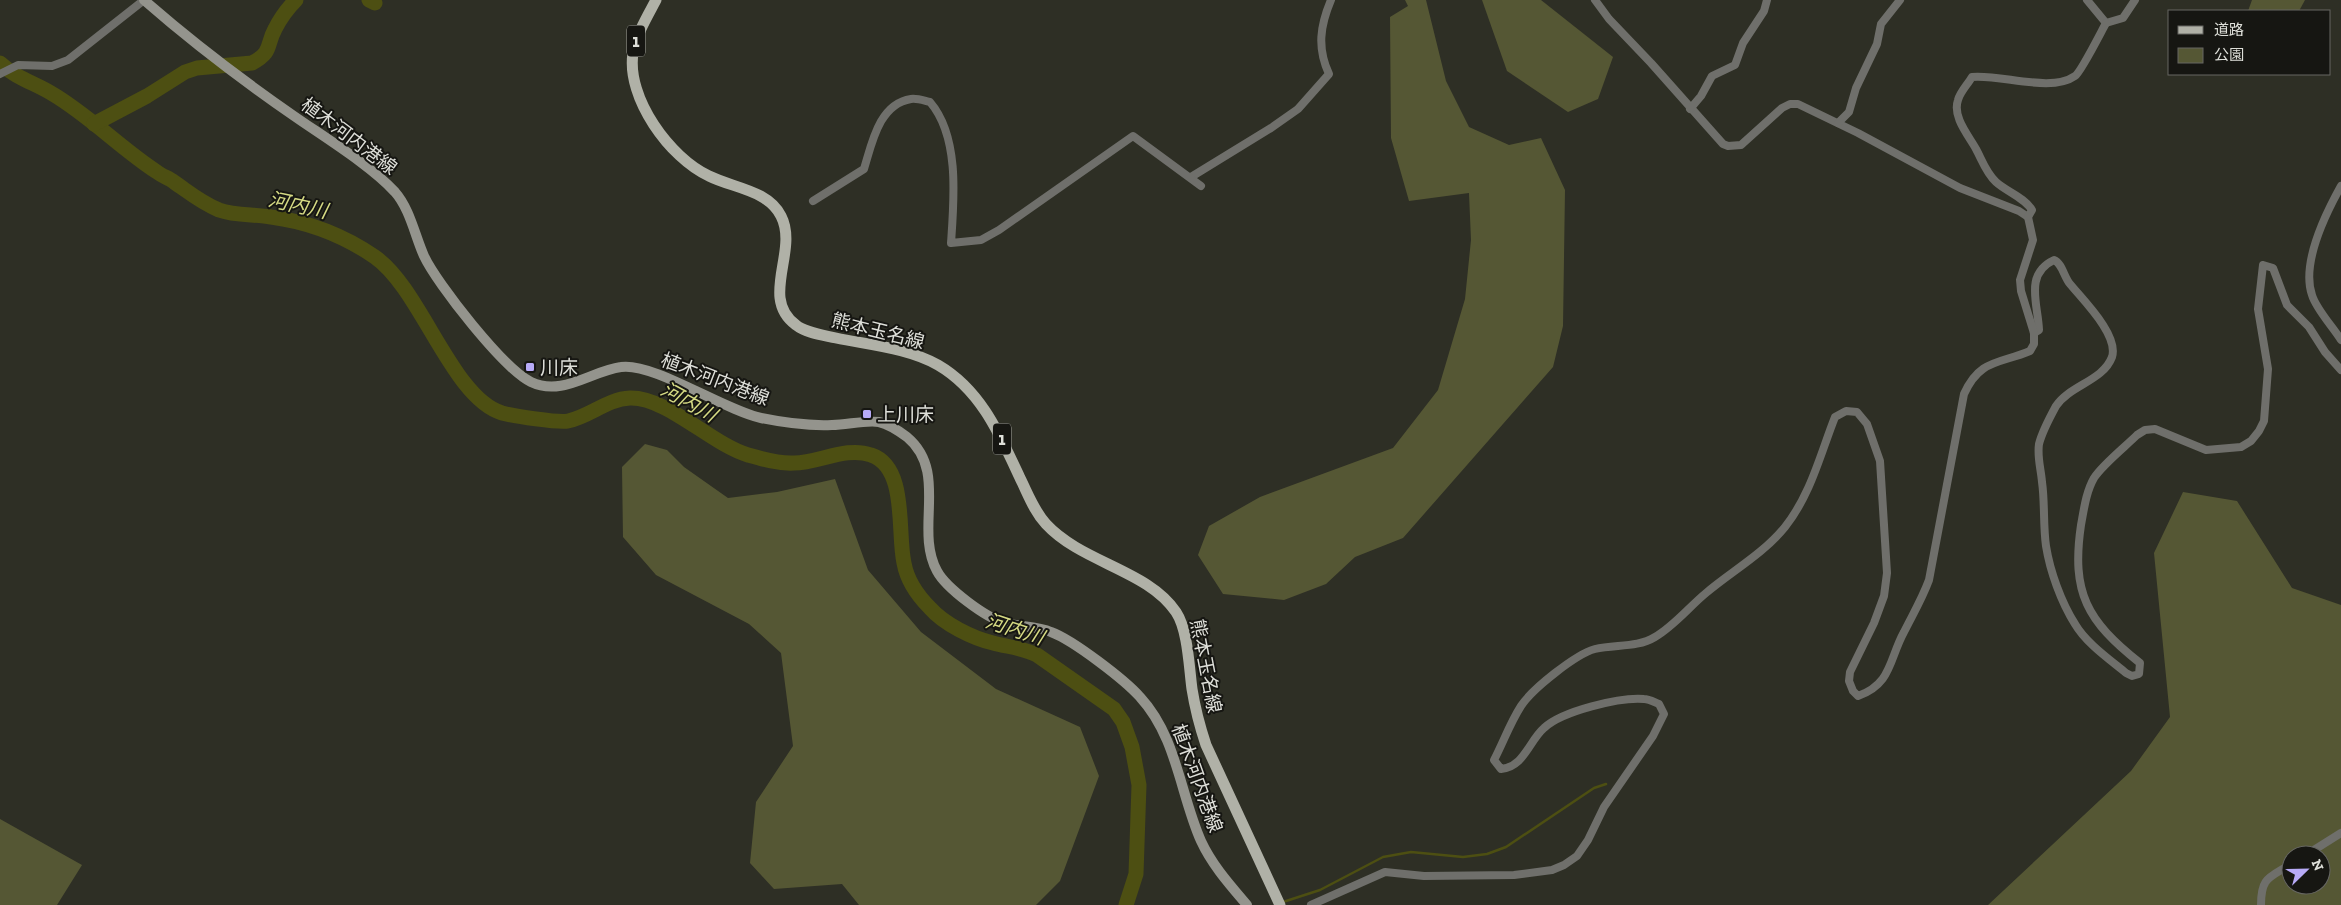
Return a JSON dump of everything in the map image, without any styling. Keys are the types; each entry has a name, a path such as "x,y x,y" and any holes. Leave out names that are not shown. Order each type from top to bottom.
{"main road":[{"name":"植木河内港線","path":"144,0 182,33 361,164 396,194 426,259 437,278 483,336 522,377 536,384 558,386 621,367 633,367 755,417 805,425 880,422 894,428 907,437 923,457 928,471 930,543 937,572 962,597 999,621 1052,632 1071,643 1123,681 1141,698 1166,736 1201,841 1213,864 1247,905"},
{"name":"熊本玉名線","path":"656,0 636,40 633,55 635,87 648,114 676,153 686,162 712,178 764,198 772,203 780,214 786,235 780,286 780,298 784,314 797,326 813,333 899,351 922,358 960,380 989,415 1035,508 1046,523 1074,547 1156,590 1178,615 1183,631 1198,720 1206,746 1280,905"}],"street":[{"path":"0,74 18,65 52,66 68,60 144,0"},
{"path":"1191,177 1271,128 1298,109 1329,74 1320,52 1321,31 1331,0"},
{"path":"1595,0 1609,19 1651,62 1690,109 1723,144 1728,146 1741,145 1782,108 1790,104 1806,108 1960,188 2019,211 2028,217"},
{"path":"1690,109 1701,96 1712,76 1735,65 1743,43 1764,11 1767,0"},
{"path":"1838,124 1849,112 1857,85 1877,44 1881,24 1900,0"},
{"path":"2087,0 2106,23"},
{"path":"1311,905 1385,872 1424,876 1514,875 1552,870 1577,856 1588,840 1604,807 1652,736 1664,714 1659,704 1646,699 1628,700 1578,711 1543,728 1519,762 1501,769 1494,760 1522,706 1533,693 1574,658 1593,649 1637,644 1654,638 1707,592 1747,564 1784,528 1804,497 1818,468 1835,417 1846,411 1857,412 1867,424 1880,460 1887,572 1884,596 1874,623 1850,672 1849,681 1853,691 1858,696 1870,692 1882,681 1890,668 1902,634 1921,603 1929,580 1964,394 1977,372 1992,362 2030,351 2034,344 2034,333 2021,291 2020,280 2033,240 2028,217 2032,210 2027,202 2007,191 1993,180 1958,117 1957,101 1972,77 1988,76 2059,83 2076,76 2106,23 2122,18 2135,0"},
{"path":"813,201 864,169 872,143 885,113 912,98 930,102 936,108 950,143 954,198 951,243 981,240 999,230 1133,136 1201,186"},
{"path":"2341,186 2320,231 2309,276 2312,296 2341,340"},
{"path":"2034,333 2039,330 2034,292 2036,276 2041,268 2054,260 2058,261 2070,283 2086,300 2110,337 2113,349 2107,365 2098,374 2065,394 2053,412 2039,445 2046,545 2065,604 2075,625 2126,674 2132,676 2139,674 2141,669 2140,662 2116,644 2094,619 2079,577 2077,552 2083,513 2088,491 2095,477 2137,435 2145,430 2164,431 2206,450 2241,447 2251,442 2264,421 2268,369 2258,309 2263,266 2273,268 2287,305 2309,327 2325,352 2341,370"},
{"path":"2322,845 2341,833"},
{"path":"2261,905 2261,888 2264,882 2281,871"}],"green space":[{"path":"1405,0 1426,0 1446,81 1469,127 1509,145 1541,138 1565,190 1563,326 1553,367 1403,538 1355,557 1326,584 1284,600 1223,594 1198,555 1209,526 1260,497 1393,448 1438,390 1465,299 1471,240 1469,193 1409,201 1391,138 1390,17 1408,6"},
{"path":"1482,0 1541,0 1613,57 1598,99 1568,112 1507,71"},
{"path":"2252,0 2305,0 2300,10 2248,10"},
{"path":"645,444 667,450 684,467 728,498 777,492 835,479 868,570 921,632 996,689 1080,727 1099,776 1060,881 1036,905 859,905 842,884 774,889 750,863 756,802 793,746 781,653 749,624 656,575 623,537 622,467"},
{"path":"2183,492 2237,501 2292,588 2341,605 2341,905 1988,905 2131,771 2170,717 2154,553"},
{"path":"0,819 82,865 57,905 0,905"}],"waterway":[{"path":"94,124 147,96 185,72 197,68 252,63 259,59 266,52 279,21 296,0"},
{"path":"369,0 375,3"},
{"name":"河内川","path":"0,63 18,76 65,102 143,163 212,207 231,213 299,222 338,236 375,257 392,272 468,387 484,403 502,413 546,420 568,421 614,401 630,398 659,405 734,449 759,458 794,463 852,452 871,455 883,462 891,473 896,487 905,569 917,593 936,614 951,625 985,641 1021,649 1037,655 1114,709 1123,722 1132,747 1139,785 1136,874 1126,905"},
{"path":"1283,902 1320,890 1383,857 1411,852 1463,857 1487,854 1506,847 1594,788 1606,784"}],"place":[{"name":"川床","path":"530,367"},
{"name":"上川床","path":"867,414"}]}
